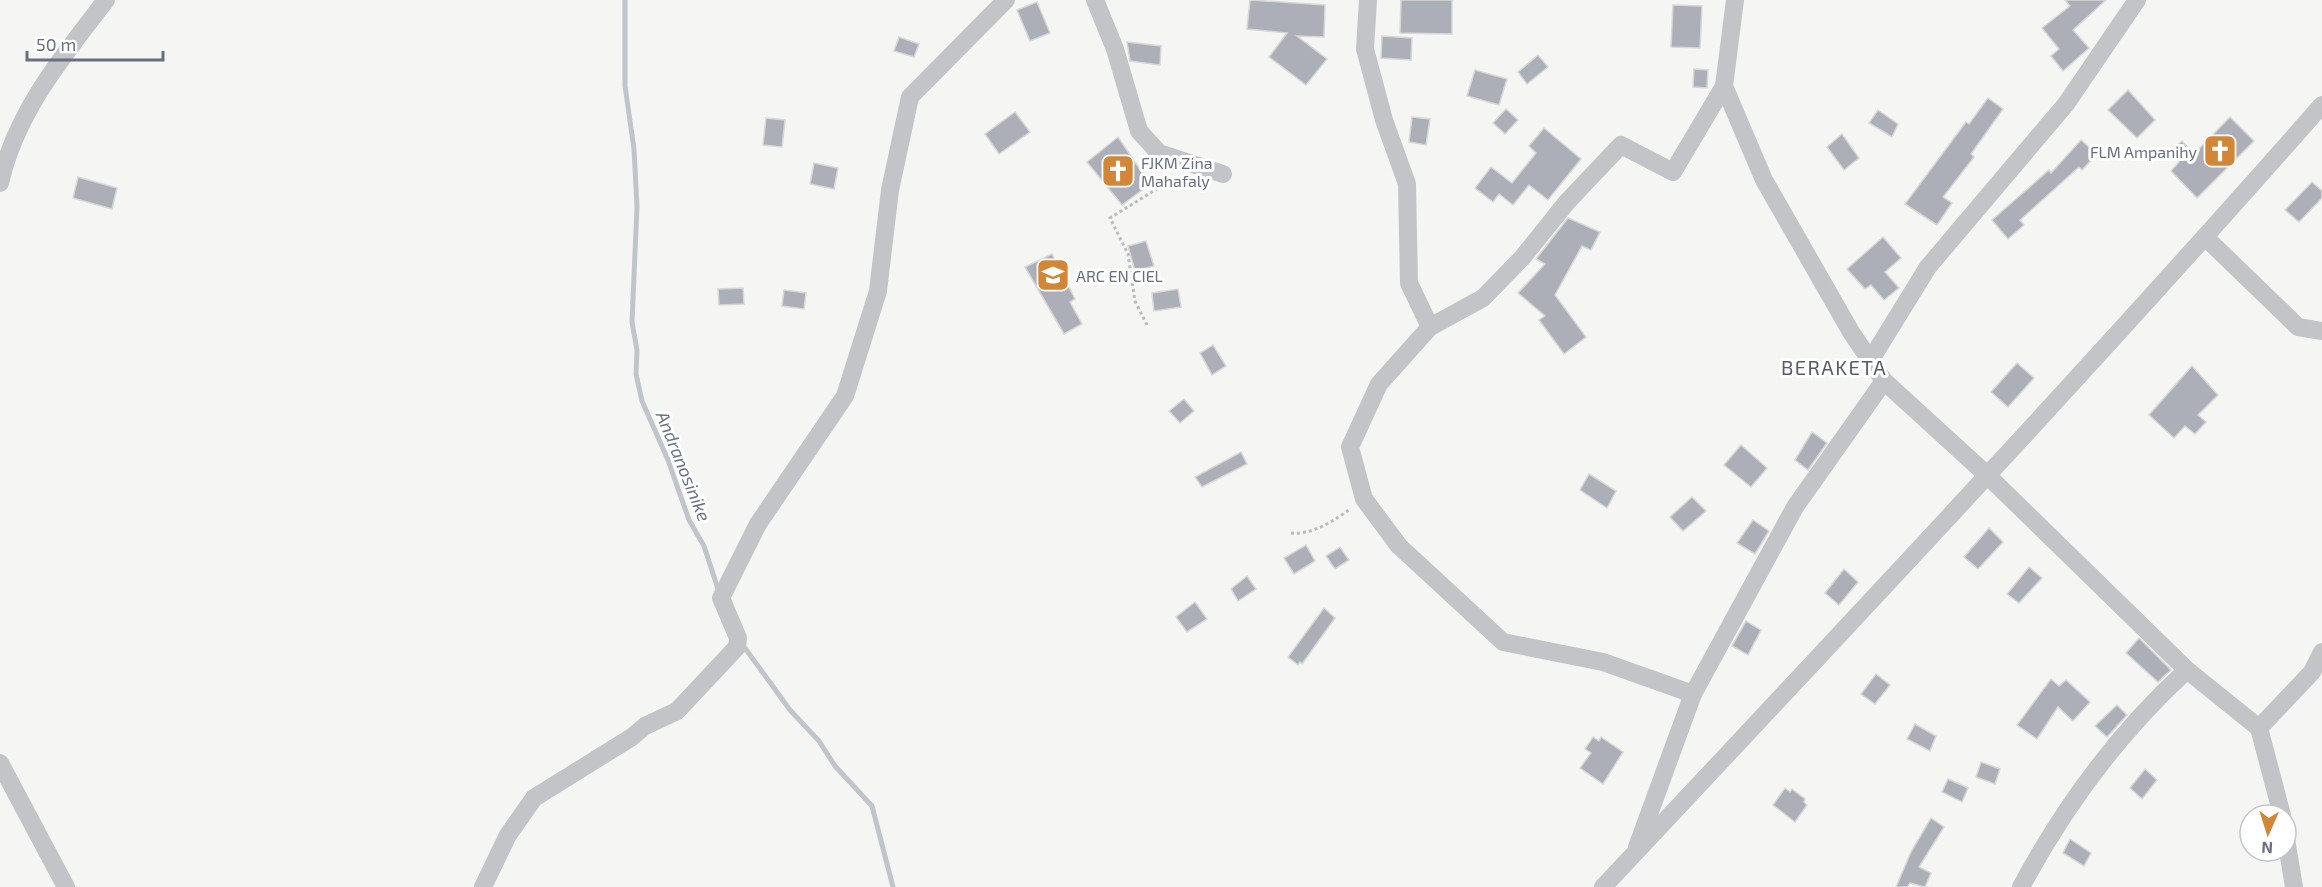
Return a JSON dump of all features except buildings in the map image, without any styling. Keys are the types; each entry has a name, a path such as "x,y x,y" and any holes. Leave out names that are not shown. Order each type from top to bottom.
{"street":[{"path":"0,183 10,146 42,87 106,0"},
{"path":"483,887 508,835 534,798 632,737 645,726 678,711 737,647 738,638 721,598 758,524 845,396 878,291 890,190 910,96 1006,0"},
{"path":"1095,0 1115,49 1139,131 1159,153 1223,174"},
{"path":"1368,0 1365,49 1384,120 1407,184 1409,283 1430,327"},
{"path":"1693,694 1604,662 1503,642 1399,546 1364,499 1350,447 1379,384 1430,327 1483,298 1522,258 1567,202 1621,145 1673,172 1724,86 1735,0"},
{"path":"1870,361 1928,267 2066,104 2137,0"},
{"path":"1724,86 1764,180 1851,332 1884,381 1987,475 2187,669 2259,728 2279,803"},
{"path":"1603,887 1987,475 2205,237 2322,105"},
{"path":"2205,237 2298,327 2322,331"},
{"path":"1634,854 1693,694 1795,507 1884,381"},
{"path":"2259,728 2312,672 2322,652"},
{"path":"2021,887 2072,799 2092,771 2156,699 2187,669"},
{"path":"0,763 66,887"},
{"path":"2290,863 2294,887"}],"path":[{"path":"1147,325 1135,301 1128,254 1110,218 1160,187 1166,178 1166,171 1159,153"},
{"path":"1291,533 1300,534 1314,530 1333,521 1364,499"}],"waterway":[{"name":"Andranosinike","path":"625,0 625,86 634,149 637,207 632,322 637,350 636,374 642,401 668,460 689,520 704,546 719,592"},
{"name":"Andranosinike","path":"742,644 790,710 819,741 835,766 872,806 893,887"}],"place":[{"name":"FLM Ampanihy","path":"2220,151"},
{"name":"FJKM Zina Mahafaly","path":"1118,171"},
{"name":"ARC EN CIEL","path":"1053,275"}],"district":[{"name":"BERAKETA","path":"1834,367"}]}
